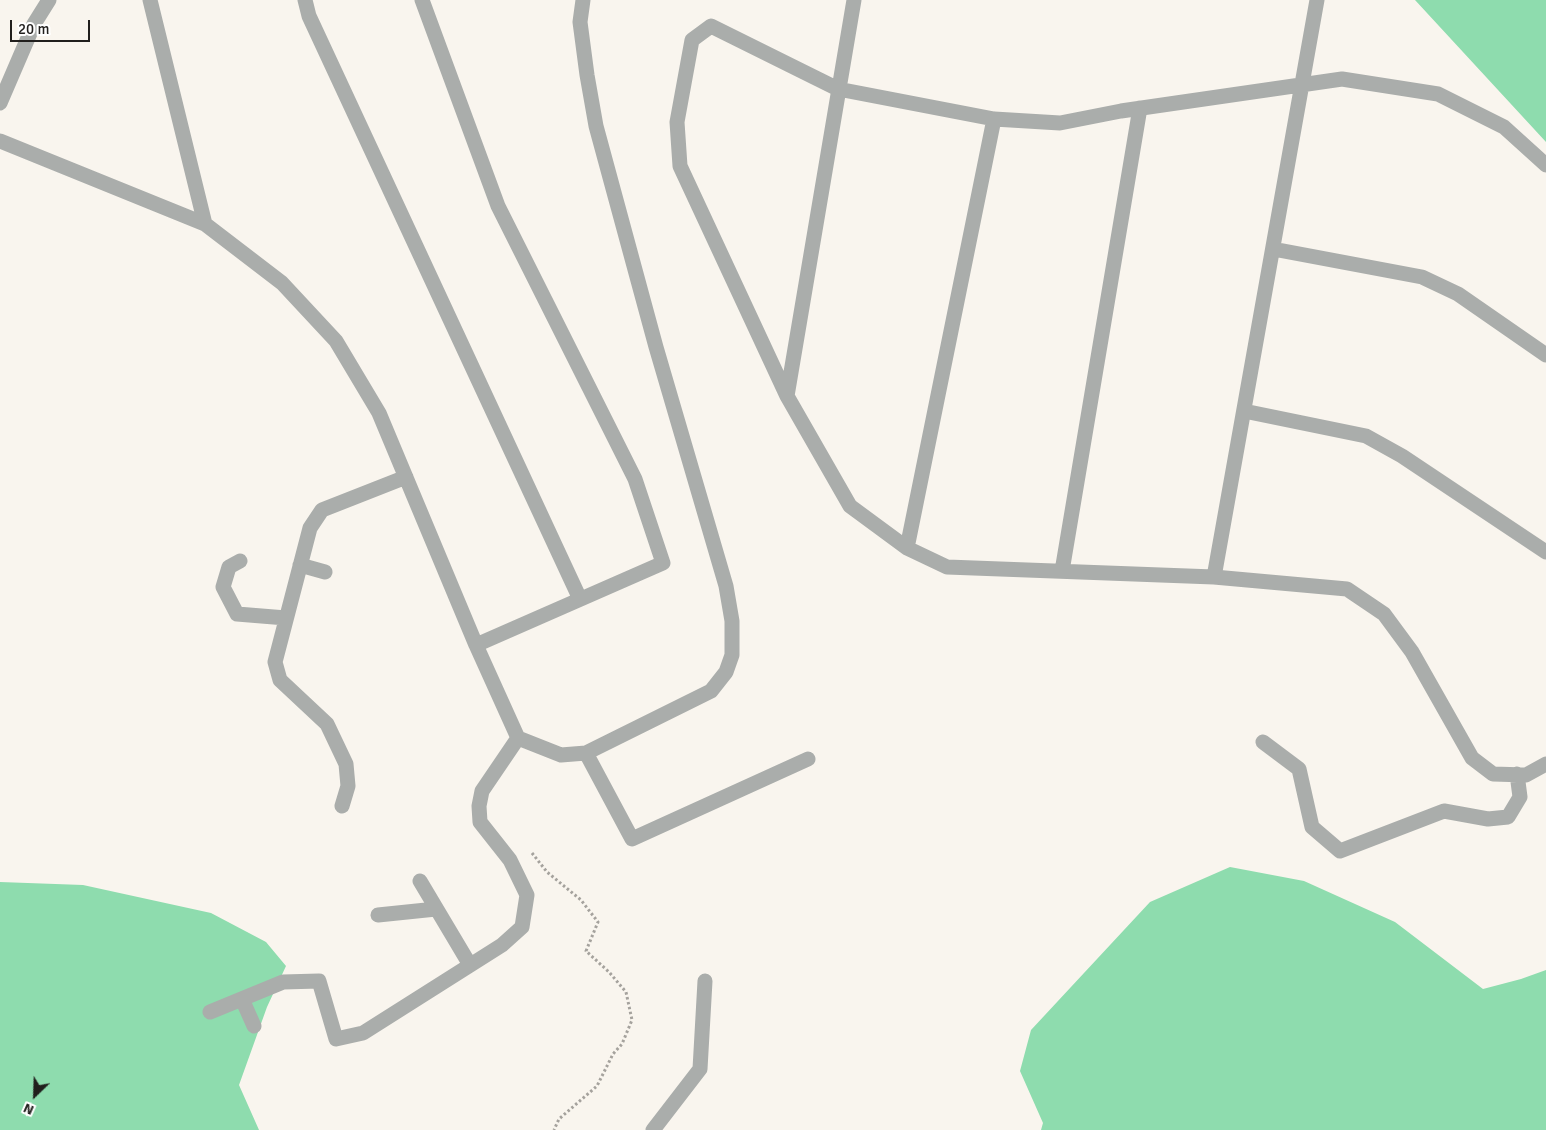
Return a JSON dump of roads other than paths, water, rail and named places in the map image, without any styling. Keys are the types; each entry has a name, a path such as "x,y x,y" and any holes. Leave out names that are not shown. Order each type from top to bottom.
{"street":[{"path":"0,103 34,24 49,0"},
{"path":"150,0 205,224"},
{"path":"305,0 313,25 580,599"},
{"path":"422,0 498,206 635,479 663,563 476,645"},
{"path":"0,140 205,224 282,283 336,342 379,413 476,645 518,738 562,754 586,753 711,692 726,672 732,655 732,621 726,586 656,347 596,126 580,22 583,0"},
{"path":"787,396 854,0"},
{"path":"1214,577 1317,0"},
{"path":"1546,165 1504,127 1438,94 1342,79 1140,108 1060,123 994,119 838,89 712,26 692,40 677,122 680,166 787,396 850,506 907,548 947,567 1214,577 1347,589 1384,614 1412,652 1472,758 1493,774 1526,775 1546,764"},
{"path":"1062,571 1140,108"},
{"path":"907,548 994,119"},
{"path":"1273,249 1422,277 1458,294 1546,355"},
{"path":"1244,411 1366,436 1402,456 1546,552"},
{"path":"342,806 348,786 346,764 327,724 280,680 275,662 310,528 322,510 406,477"},
{"path":"240,561 229,567 223,587 237,614 286,618"},
{"path":"300,565 325,572"},
{"path":"210,1012 283,982 319,982 336,1039 363,1033 502,945 522,927 526,895 510,860 480,822 479,806 482,791 518,738"},
{"path":"1263,742 1299,769 1312,827 1340,851 1444,810 1488,819 1508,818 1520,797 1517,774"},
{"path":"586,753 632,839 808,759"},
{"path":"420,881 470,964"},
{"path":"378,915 436,909"},
{"path":"653,1130 700,1069 705,981"},
{"path":"242,999 254,1026"}]}
